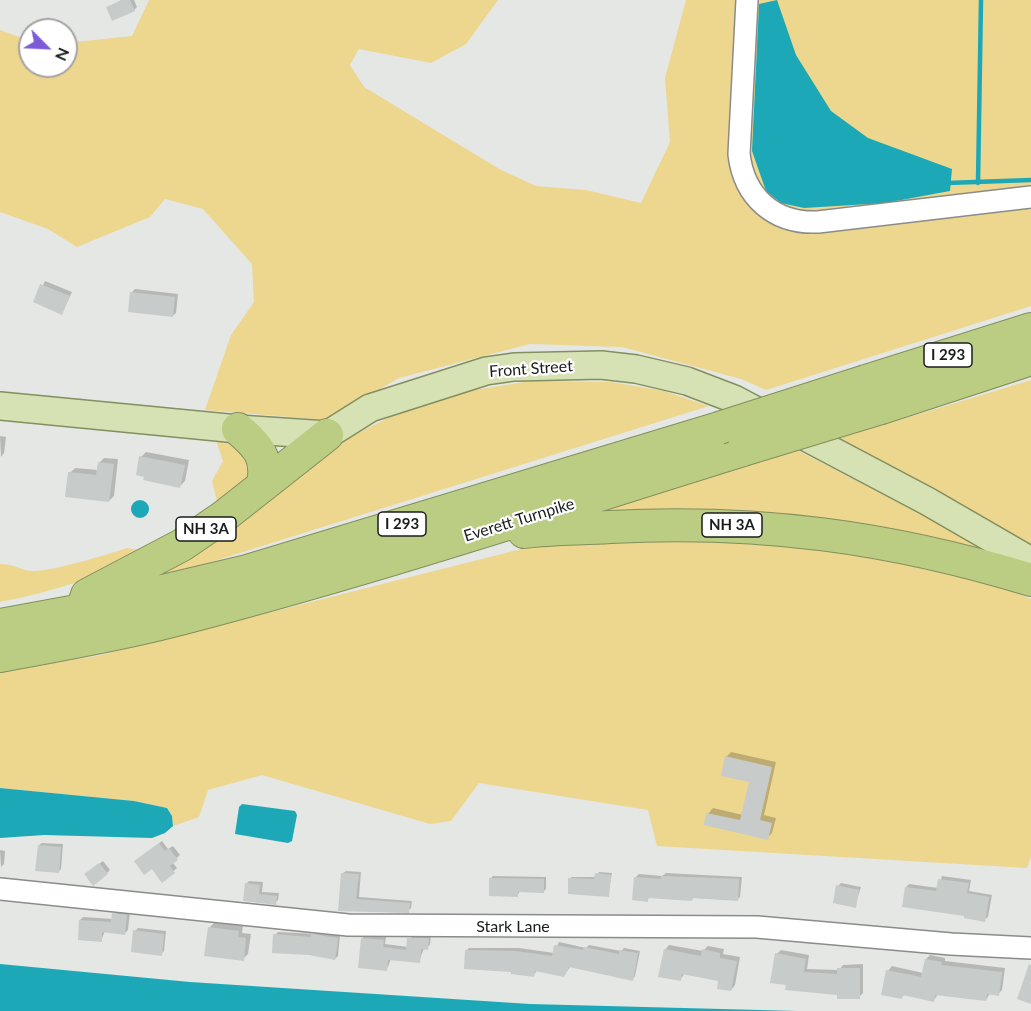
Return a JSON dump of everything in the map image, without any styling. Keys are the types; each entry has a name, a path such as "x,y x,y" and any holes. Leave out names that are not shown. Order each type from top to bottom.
{"highway":[{"name":"Everett Turnpike","path":"0,656 158,624 429,548 743,450 1031,329"},
{"name":"Everett Turnpike","path":"0,625 81,610 247,571 719,428 1031,359"},
{"path":"238,429 256,444 266,467 263,485"},
{"name":"NH 3A","path":"81,610 87,595 182,545 327,435"},
{"name":"NH 3A","path":"429,548 552,528 708,524 748,526 860,538 960,558 1031,580"}],"main road":[{"name":"Front Street","path":"327,435 370,408 486,371 514,367 601,365 636,369 687,381 734,399 927,501 1031,561"},
{"path":"0,406 238,429 327,435"}],"street":[{"path":"747,0 740,154 744,178 750,190 766,208 786,219 818,222 1031,197"},
{"name":"Stark Lane","path":"0,889 348,925 758,927 951,944 1030,941"}],"shaded area":[{"path":"149,0 498,0 466,44 431,63 359,49 350,65 364,87 501,170 536,186 586,190 641,203 670,142 665,78 686,0 1031,0 1031,306 766,390 741,379 622,347 530,344 399,378 326,420 205,410 231,335 254,302 252,264 203,209 165,199 150,217 77,247 48,229 0,212 0,30 18,37 18,78 78,78 78,42 132,36"},
{"path":"1031,380 1031,545 837,439"},
{"path":"531,381 611,382 664,391 709,406 160,578 157,572 334,445 392,416 468,391"},
{"path":"216,440 241,442 256,472 219,509 212,481 223,461"},
{"path":"795,449 1027,569 599,517 597,509"},
{"path":"708,535 859,554 1000,586 1031,599 1031,857 1027,868 657,846 648,810 479,783 451,821 430,824 262,775 208,790 199,817 173,826 172,816 167,808 134,801 0,788 0,671 97,656 553,541"},
{"path":"127,548 150,552 114,569 77,582 0,602 0,564 40,571 79,563"}],"water":[{"path":"777,0 796,55 831,111 868,138 952,169 950,191 885,203 804,208 781,203 766,191 752,151 759,4"},
{"path":"140,500 146,503 149,509 146,515 140,518 134,515 131,509 134,503"},
{"path":"0,788 134,801 167,808 172,816 173,826 165,833 152,838 44,835 0,838"},
{"path":"242,804 295,811 297,815 292,841 288,843 235,834 239,807"},
{"path":"0,964 190,982 530,1004 798,1011 0,1011"}],"building":[{"path":"122,0 130,0 135,11 112,21 106,7"},
{"path":"40,284 70,296 62,315 33,302"},
{"path":"130,292 175,297 173,317 128,312"},
{"path":"139,456 185,465 180,488 143,480 144,477 136,475"},
{"path":"98,462 114,464 109,502 65,497 68,472 96,475"},
{"path":"725,756 772,767 760,820 772,823 768,840 704,825 706,813 740,820 749,782 721,776"},
{"path":"159,843 165,851 169,848 178,860 170,866 175,873 162,883 152,869 144,875 134,861"},
{"path":"38,845 61,847 59,873 35,871"},
{"path":"99,863 108,874 93,886 84,874"},
{"path":"341,873 359,874 356,899 410,903 409,913 338,911"},
{"path":"595,873 611,875 609,897 568,894 568,878 594,879"},
{"path":"661,876 739,879 738,901 693,898 692,901 648,898 648,902 632,900 634,877 661,879"},
{"path":"489,878 544,879 544,893 518,892 518,897 489,896"},
{"path":"938,879 969,883 967,893 989,897 985,922 964,918 964,916 902,907 905,887 936,891"},
{"path":"245,883 260,885 259,894 277,896 276,905 243,901"},
{"path":"836,885 859,890 856,908 833,903"},
{"path":"112,913 127,915 125,935 102,932 102,942 78,940 79,920 111,922"},
{"path":"208,927 239,931 238,937 246,938 244,961 204,956"},
{"path":"133,930 164,934 162,956 131,952"},
{"path":"273,934 311,937 311,934 338,938 335,960 309,955 272,953"},
{"path":"361,938 384,940 383,947 406,950 407,938 429,938 428,950 421,949 420,963 388,960 387,971 358,968"},
{"path":"554,945 583,950 584,947 619,954 619,950 638,953 633,981 569,967 564,977 535,971 534,977 511,974 511,972 464,969 465,950 516,951 552,956"},
{"path":"664,949 701,956 702,949 720,953 720,958 737,961 731,991 717,989 718,981 682,974 681,981 658,977"},
{"path":"775,953 806,959 804,972 837,974 837,968 860,968 860,999 837,999 837,995 785,990 786,985 770,983"},
{"path":"925,959 942,962 941,965 1002,972 999,996 987,994 986,1001 935,995 934,1002 903,995 902,999 881,995 886,970 921,977"},
{"path":"1029,964 1031,965 1031,1004 1017,999"}],"waterway":[{"path":"978,183 981,0"},
{"path":"947,183 1031,180"}]}
